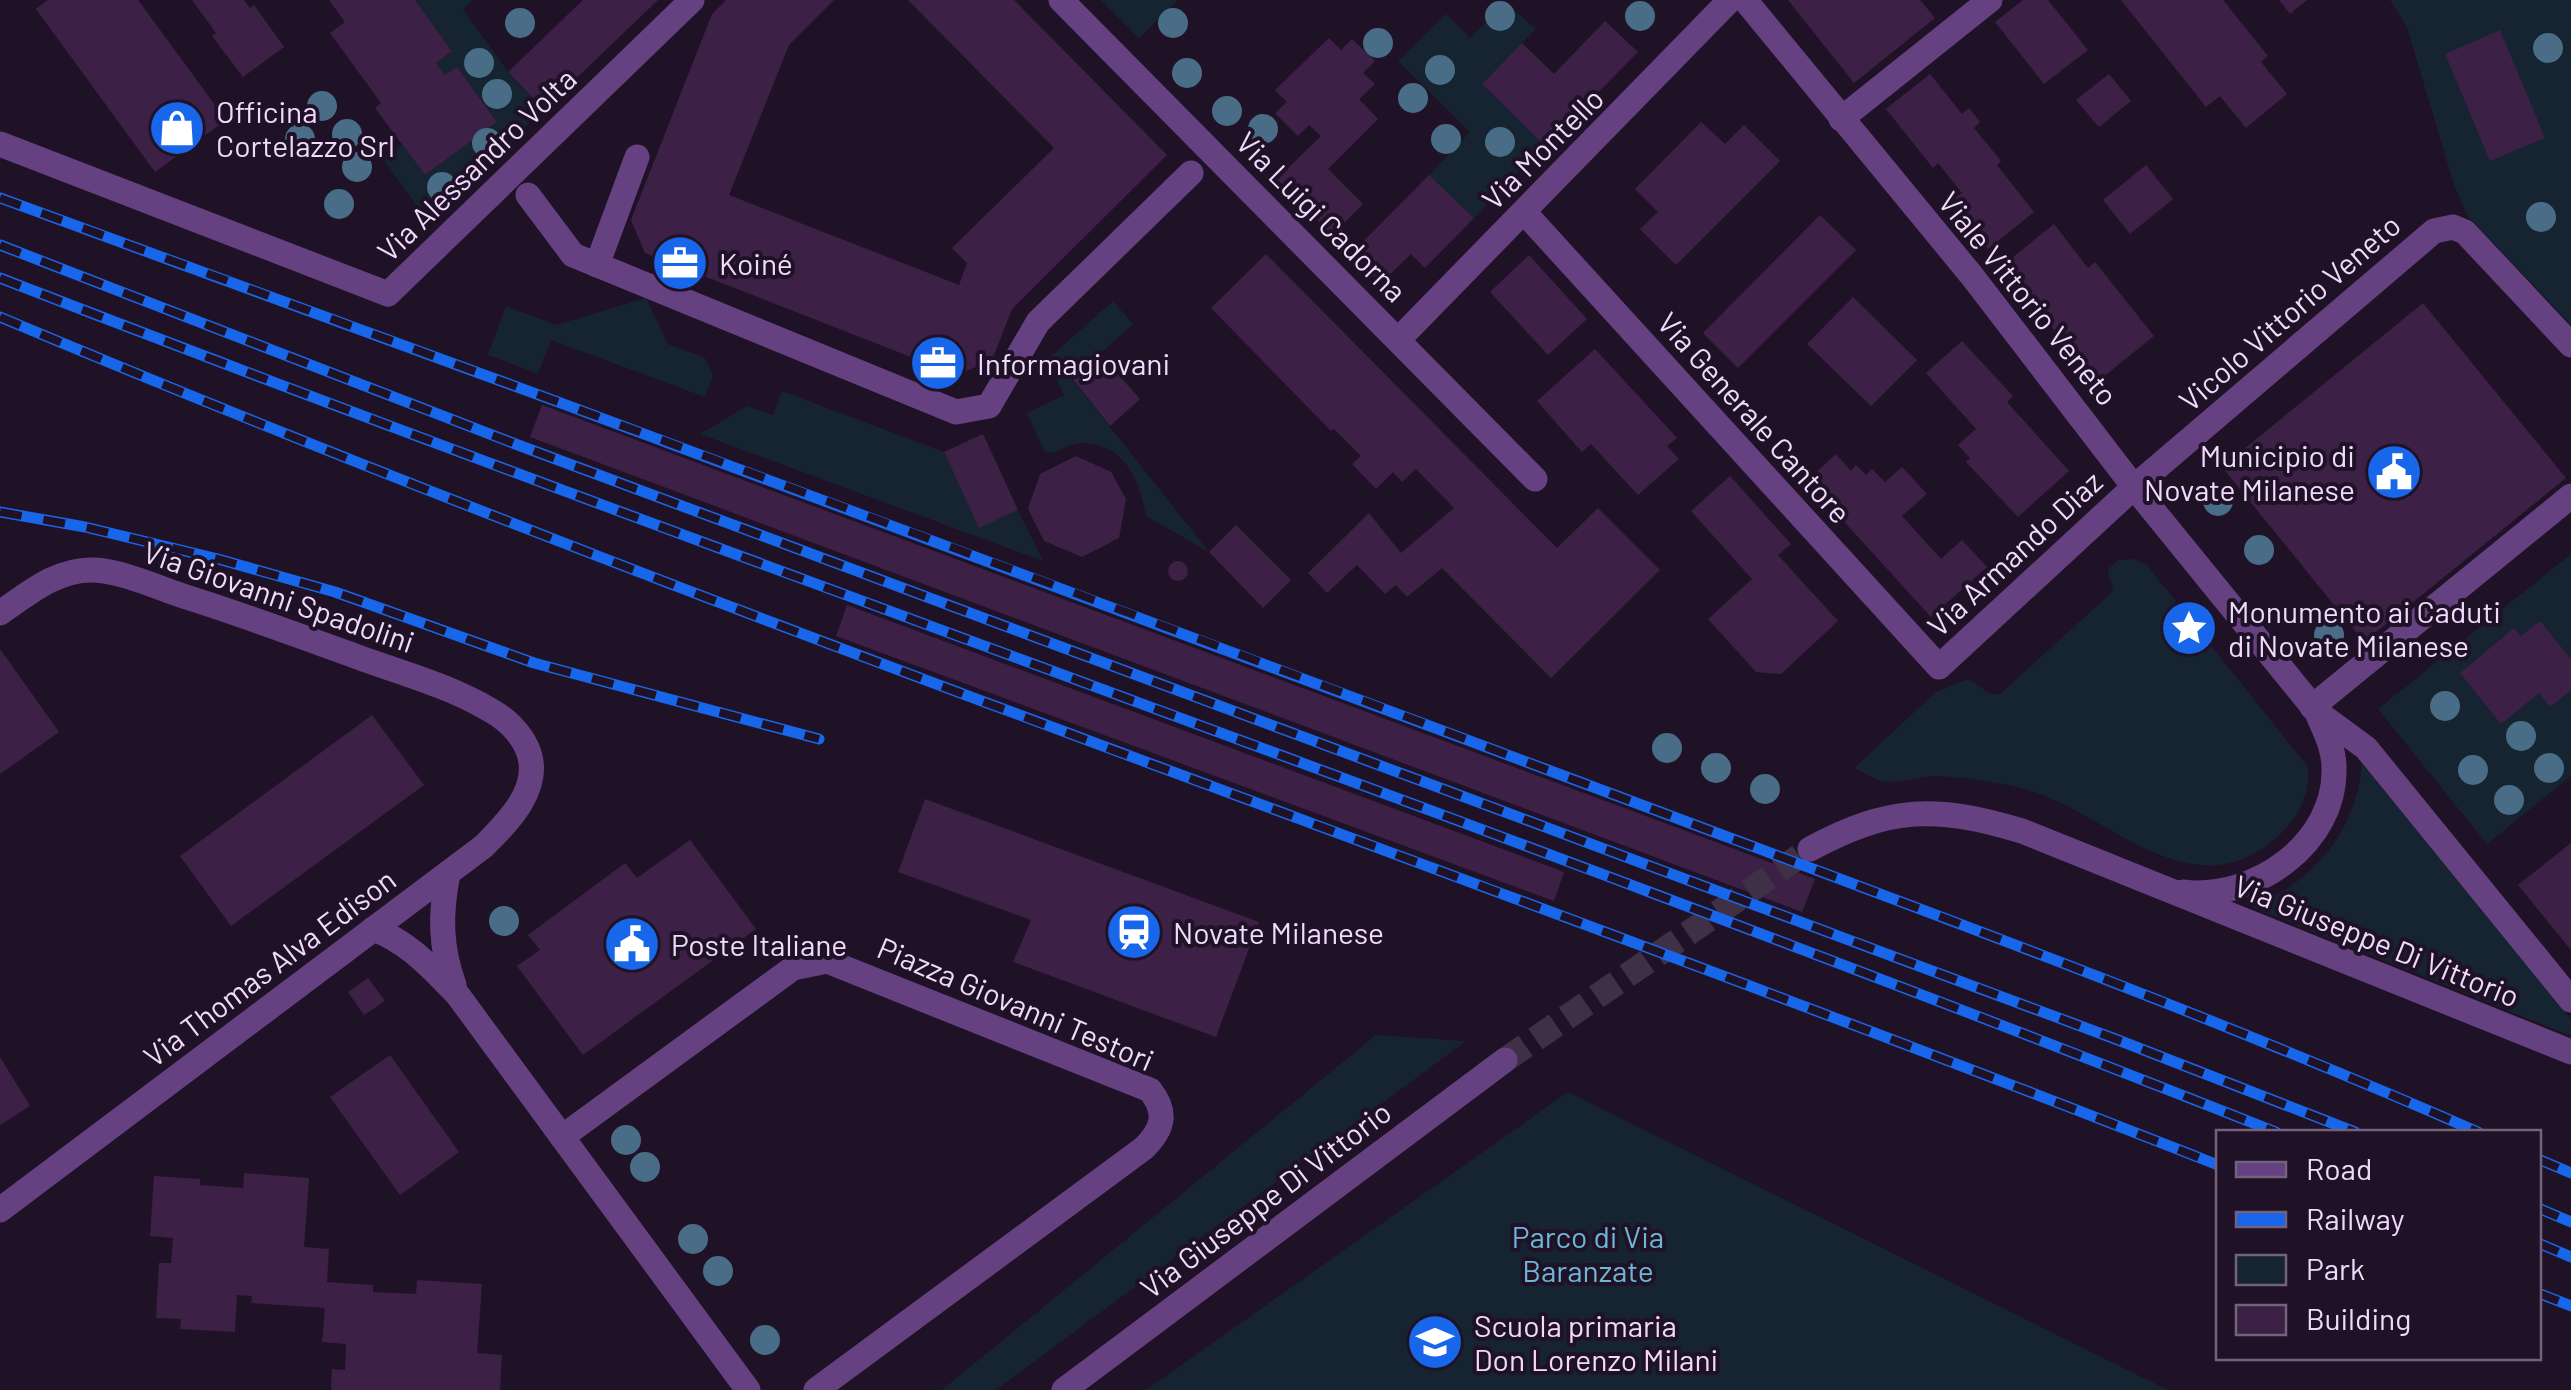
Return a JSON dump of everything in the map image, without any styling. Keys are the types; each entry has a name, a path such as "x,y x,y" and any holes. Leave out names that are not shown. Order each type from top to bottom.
{"street":[{"name":"Via Alessandro Volta","path":"0,144 388,294 692,0"},
{"name":"Via Luigi Cadorna","path":"1062,0 1536,479"},
{"name":"Via Montello","path":"1398,340 1730,0"},
{"name":"Viale Vittorio Veneto","path":"1745,0 1984,291 2134,487 2314,710 2366,748 2571,1000"},
{"path":"1841,120 1990,0"},
{"path":"597,265 637,157"},
{"path":"528,195 574,255 962,412 989,406 1038,322 1191,173"},
{"name":"Via Generale Cantore","path":"1524,212 1938,667"},
{"name":"Vicolo Vittorio Veneto","path":"2134,487 2441,228 2466,232 2571,345"},
{"name":"Via Armando Diaz","path":"1938,667 2134,487"},
{"path":"2314,710 2571,496"},
{"name":"Via Giovanni Spadolini","path":"0,613 35,588 61,576 107,572 227,610 438,686 491,710 510,725 526,746"},
{"name":"Via Giuseppe Di Vittorio","path":"2158,888 2193,893 2232,889 2250,884 2297,853 2324,813 2335,770 2332,750 2314,710"},
{"name":"Via Thomas Alva Edison","path":"0,1210 484,846 522,802 531,767 526,746"},
{"name":"Via Giuseppe Di Vittorio","path":"1810,848 1848,828 1888,816 1960,814 2022,831 2571,1052"},
{"path":"448,873 440,932 445,960 458,994"},
{"path":"373,930 392,936 415,951 458,994 748,1390"},
{"name":"Piazza Giovanni Testori","path":"562,1136 793,968 827,961 1150,1090 1160,1102 1163,1118 1160,1132 1144,1148 816,1390"},
{"name":"Via Giuseppe Di Vittorio","path":"1064,1390 1506,1060"}],"green space":[{"path":"415,0 473,0 463,9 508,72 544,109 427,220 383,159 402,145 425,175 497,122 457,67 445,75 436,63 452,51"},
{"path":"1101,0 1178,0 1139,38"},
{"path":"2390,0 2571,0 2571,325 2467,215 2453,182 2407,27"},
{"path":"1506,3 1536,29 1482,84 1545,146 1474,218 1429,175 1470,132 1398,61 1446,14 1470,38"},
{"path":"646,298 668,344 705,358 713,376 705,397 551,340 538,374 488,355 506,306 556,325"},
{"path":"1113,301 1133,324 1072,379 1209,552 1146,516 1135,478 1120,457 1097,445 1083,443 1045,452 1027,413 1064,395 1047,360"},
{"path":"782,391 944,452 979,527 1018,510 1043,561 700,434 747,406 773,415"},
{"path":"2571,554 2571,776 2487,844 2378,709"},
{"path":"2134,559 2147,565 2308,767 2307,788 2300,807 2275,839 2242,859 2210,865 2177,861 2049,798 2017,787 1934,776 1888,782 1854,768 1936,692 1969,679 1990,694 2000,694 2111,593 2109,568 2118,560"},
{"path":"2362,763 2571,1019 2571,1036 2252,907 2295,883 2328,851 2351,810"},
{"path":"1376,1035 1466,1041 996,1390 942,1390"},
{"name":"Parco di Via Baranzate","path":"1568,1092 2168,1390 1146,1390"}],"building":[{"path":"48,0 138,0 226,120 155,172 36,9"},
{"path":"192,0 244,0 250,8 254,5 284,47 243,77 212,36 216,33"},
{"path":"329,0 415,0 452,51 436,63 445,75 457,67 497,122 425,175 375,108 381,103 330,33 345,22"},
{"path":"583,0 658,0 544,109 508,72"},
{"path":"726,0 834,0 789,45 729,195 959,285 967,263 952,248 1054,148 908,0 1014,0 1167,155 1012,309 992,360 957,375 645,253 631,220 712,14"},
{"path":"1788,0 1920,0 1935,18 1854,83"},
{"path":"2023,0 2048,0 2088,50 2044,84 1995,22"},
{"path":"2121,0 2223,0 2268,56 2261,62 2287,94 2246,128 2220,96 2206,107"},
{"path":"2279,0 2307,0 2290,14"},
{"path":"1605,21 1638,52 1545,146 1482,84 1522,43 1554,74"},
{"path":"2500,30 2545,138 2490,161 2445,54"},
{"path":"1329,38 1341,50 1352,39 1375,61 1363,73 1375,84 1359,99 1378,119 1328,169 1363,204 1332,235 1277,179 1321,136 1309,125 1298,136 1275,113 1287,102 1275,90"},
{"path":"1930,74 1962,114 1969,108 1980,122 1974,128 2034,212 1988,249 1950,201 1962,193 1938,163 1933,168 1886,109"},
{"path":"2109,74 2131,101 2099,127 2076,100"},
{"path":"1701,122 1725,144 1744,125 1780,161 1676,265 1640,229 1658,212 1635,189"},
{"path":"2146,165 2173,199 2130,234 2103,200"},
{"path":"1429,175 1474,218 1425,268 1411,254 1380,284 1351,254"},
{"path":"1820,215 1856,250 1738,368 1703,333"},
{"path":"2054,224 2088,268 2095,262 2154,336 2097,382 2002,266"},
{"path":"1266,254 1557,548 1598,508 1660,570 1551,678 1442,568 1407,597 1396,585 1385,594 1357,565 1327,593 1308,573 1369,513 1401,553 1454,508 1416,469 1402,482 1393,472 1376,489 1352,464 1361,456 1334,429 1331,431 1211,308"},
{"path":"1529,255 1587,319 1548,355 1490,292"},
{"path":"1853,297 1917,360 1871,406 1807,344"},
{"name":"Municipio di Novate Milanese","path":"2423,303 2566,478 2364,642 2222,467"},
{"path":"1962,341 2013,396 2007,402 2069,471 2018,517 1966,462 1970,458 1958,445 1976,429 1926,373"},
{"path":"1595,349 1677,438 1667,446 1679,459 1638,495 1591,444 1582,452 1537,401"},
{"path":"1099,353 1140,399 1110,426 1072,378"},
{"path":"542,405 1815,879 1802,912 530,437"},
{"path":"983,434 1018,510 979,528 944,452"},
{"path":"1836,454 1851,471 1856,465 1866,475 1872,469 1885,482 1902,467 1927,494 1902,516 1941,559 1962,540 1987,567 1931,617 1807,481"},
{"path":"1076,456 1111,472 1126,499 1119,538 1082,557 1044,541 1028,509 1040,474"},
{"path":"1730,476 1791,544 1778,555 1838,621 1781,674 1756,672 1708,619 1752,579 1691,511"},
{"path":"1236,525 1291,580 1263,608 1209,552"},
{"path":"1174,561 1182,561 1188,571 1182,581 1174,581 1168,575 1168,567"},
{"path":"847,605 1564,872 1554,901 836,636"},
{"path":"2540,621 2571,659 2571,690 2550,707 2539,693 2501,724 2460,673 2514,628 2521,636"},
{"path":"0,649 59,732 0,774"},
{"path":"372,715 424,785 231,926 180,856"},
{"path":"925,799 1259,922 1216,1037 1013,962 1031,920 898,872"},
{"path":"690,840 756,929 583,1055 517,966 540,950 528,935 625,863 637,878"},
{"path":"2571,843 2571,950 2518,885"},
{"path":"368,978 385,1001 364,1015 348,992"},
{"path":"390,1055 459,1152 400,1195 330,1097"},
{"path":"0,1057 30,1106 0,1125"},
{"path":"244,1173 309,1178 304,1247 329,1249 327,1282 373,1285 373,1292 416,1294 417,1280 482,1284 477,1353 502,1355 500,1390 331,1390 332,1369 345,1370 346,1344 322,1342 325,1308 251,1303 252,1296 237,1295 235,1332 180,1329 181,1319 156,1318 159,1263 171,1263 173,1238 150,1236 154,1176 200,1179 200,1185 243,1188"}],"tunnel":[{"path":"1505,1060 1810,849"}],"railway":[{"path":"0,198 968,553 1899,901 2248,1036 2473,1130"},
{"path":"0,245 518,445 2118,1040 2350,1130"},
{"path":"0,278 1709,914 2271,1130"},
{"path":"0,317 275,429 828,644 2216,1164"},
{"path":"0,512 85,527 218,559 335,592 534,663 819,739"},
{"path":"2541,1160 2571,1173"},
{"path":"2541,1209 2571,1222"},
{"path":"2541,1244 2571,1257"},
{"path":"2541,1294 2571,1306"}],"place":[{"name":"Officina Cortelazzo Srl","path":"177,128"},
{"name":"Koiné","path":"680,263"},
{"name":"Informagiovani","path":"938,363"},
{"name":"Municipio di Novate Milanese","path":"2394,472"},
{"name":"Monumento ai Caduti di Novate Milanese","path":"2189,628"},
{"name":"Novate Milanese","path":"1134,932"},
{"name":"Poste Italiane","path":"632,944"},
{"name":"Scuola primaria Don Lorenzo Milani","path":"1435,1342"}]}
